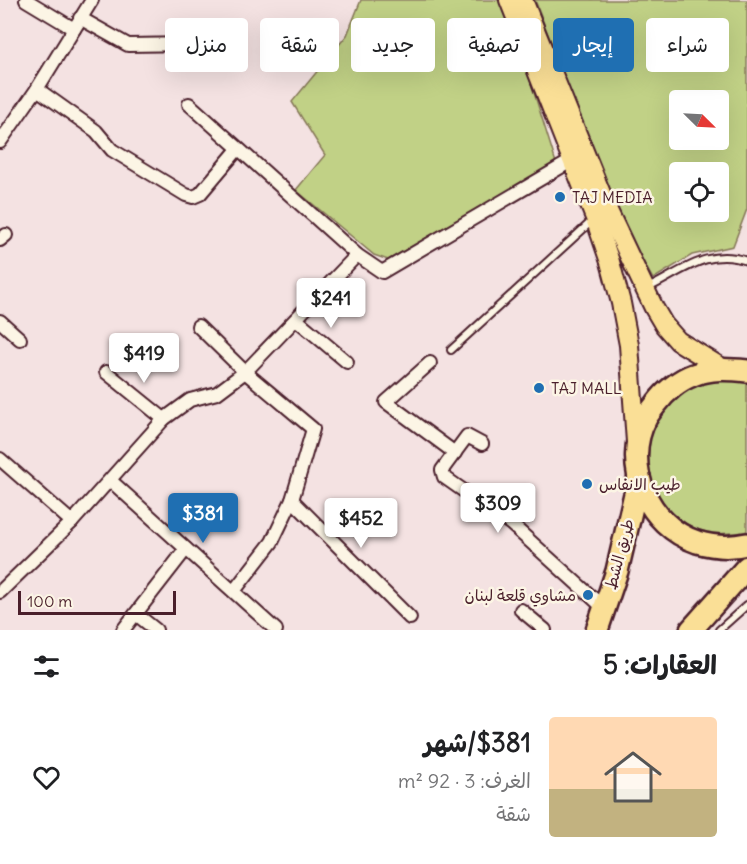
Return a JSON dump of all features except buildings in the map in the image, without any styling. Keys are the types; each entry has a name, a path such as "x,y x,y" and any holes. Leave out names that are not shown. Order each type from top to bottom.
{"highway":[{"path":"747,371 722,368 691,375 664,393 645,418 637,449 639,477 648,502 664,523 686,538 711,546 747,544"},
{"name":"طريق الشط","path":"597,630 617,571 639,477"},
{"path":"691,630 747,567"}],"main road":[{"path":"509,0 522,18"},
{"path":"523,0 526,18"},
{"path":"541,56 609,213 664,325 678,341 722,368"},
{"path":"541,68 571,161 595,219 621,303 629,345 637,449"}],"street":[{"path":"26,0 128,45 165,44"},
{"path":"0,142 37,89 92,0"},
{"path":"37,89 96,131 112,150 186,195 193,197 200,194 238,149"},
{"path":"189,104 357,255 385,272 571,161"},
{"path":"0,592 72,522 164,419 190,400 217,393 245,372 357,255"},
{"path":"296,319 347,362"},
{"path":"0,321 20,339"},
{"path":"198,326 245,372 312,426 313,431 292,500 272,542 234,591"},
{"path":"430,363 386,402 454,453"},
{"path":"106,372 164,419"},
{"path":"482,444 467,436 442,470 444,477 511,524 604,608"},
{"path":"0,459 72,522"},
{"path":"111,480 276,630"},
{"path":"292,500 410,618"},
{"path":"123,630 186,549"},
{"path":"521,610 546,630"},
{"path":"136,614 156,630"}],"lane":[{"path":"451,350 595,219"},
{"path":"645,290 708,258 723,256 747,261"},
{"path":"719,630 747,605"}],"green space":[{"path":"361,0 500,0 507,18 447,18 447,72 528,72 556,163 388,260 374,255 296,190 325,155 292,102 317,72 339,72 339,45 351,25 351,72 435,72 435,18 354,18"},
{"path":"535,0 747,0 747,209 733,246 692,255 653,279 615,211 562,72 634,72 634,18 553,18 553,47"},
{"path":"717,378 747,381 747,531 744,532 706,532 694,528 675,515 660,498 652,479 649,458 651,438 659,418 672,400 691,386"}],"place":[{"name":"TAJ MEDIA","path":"560,197"},
{"name":"TAJ MALL","path":"539,388"},
{"name":"طيب الانفاس","path":"587,484"},
{"name":"مشاوي قلعة لبنان","path":"588,595"}]}
